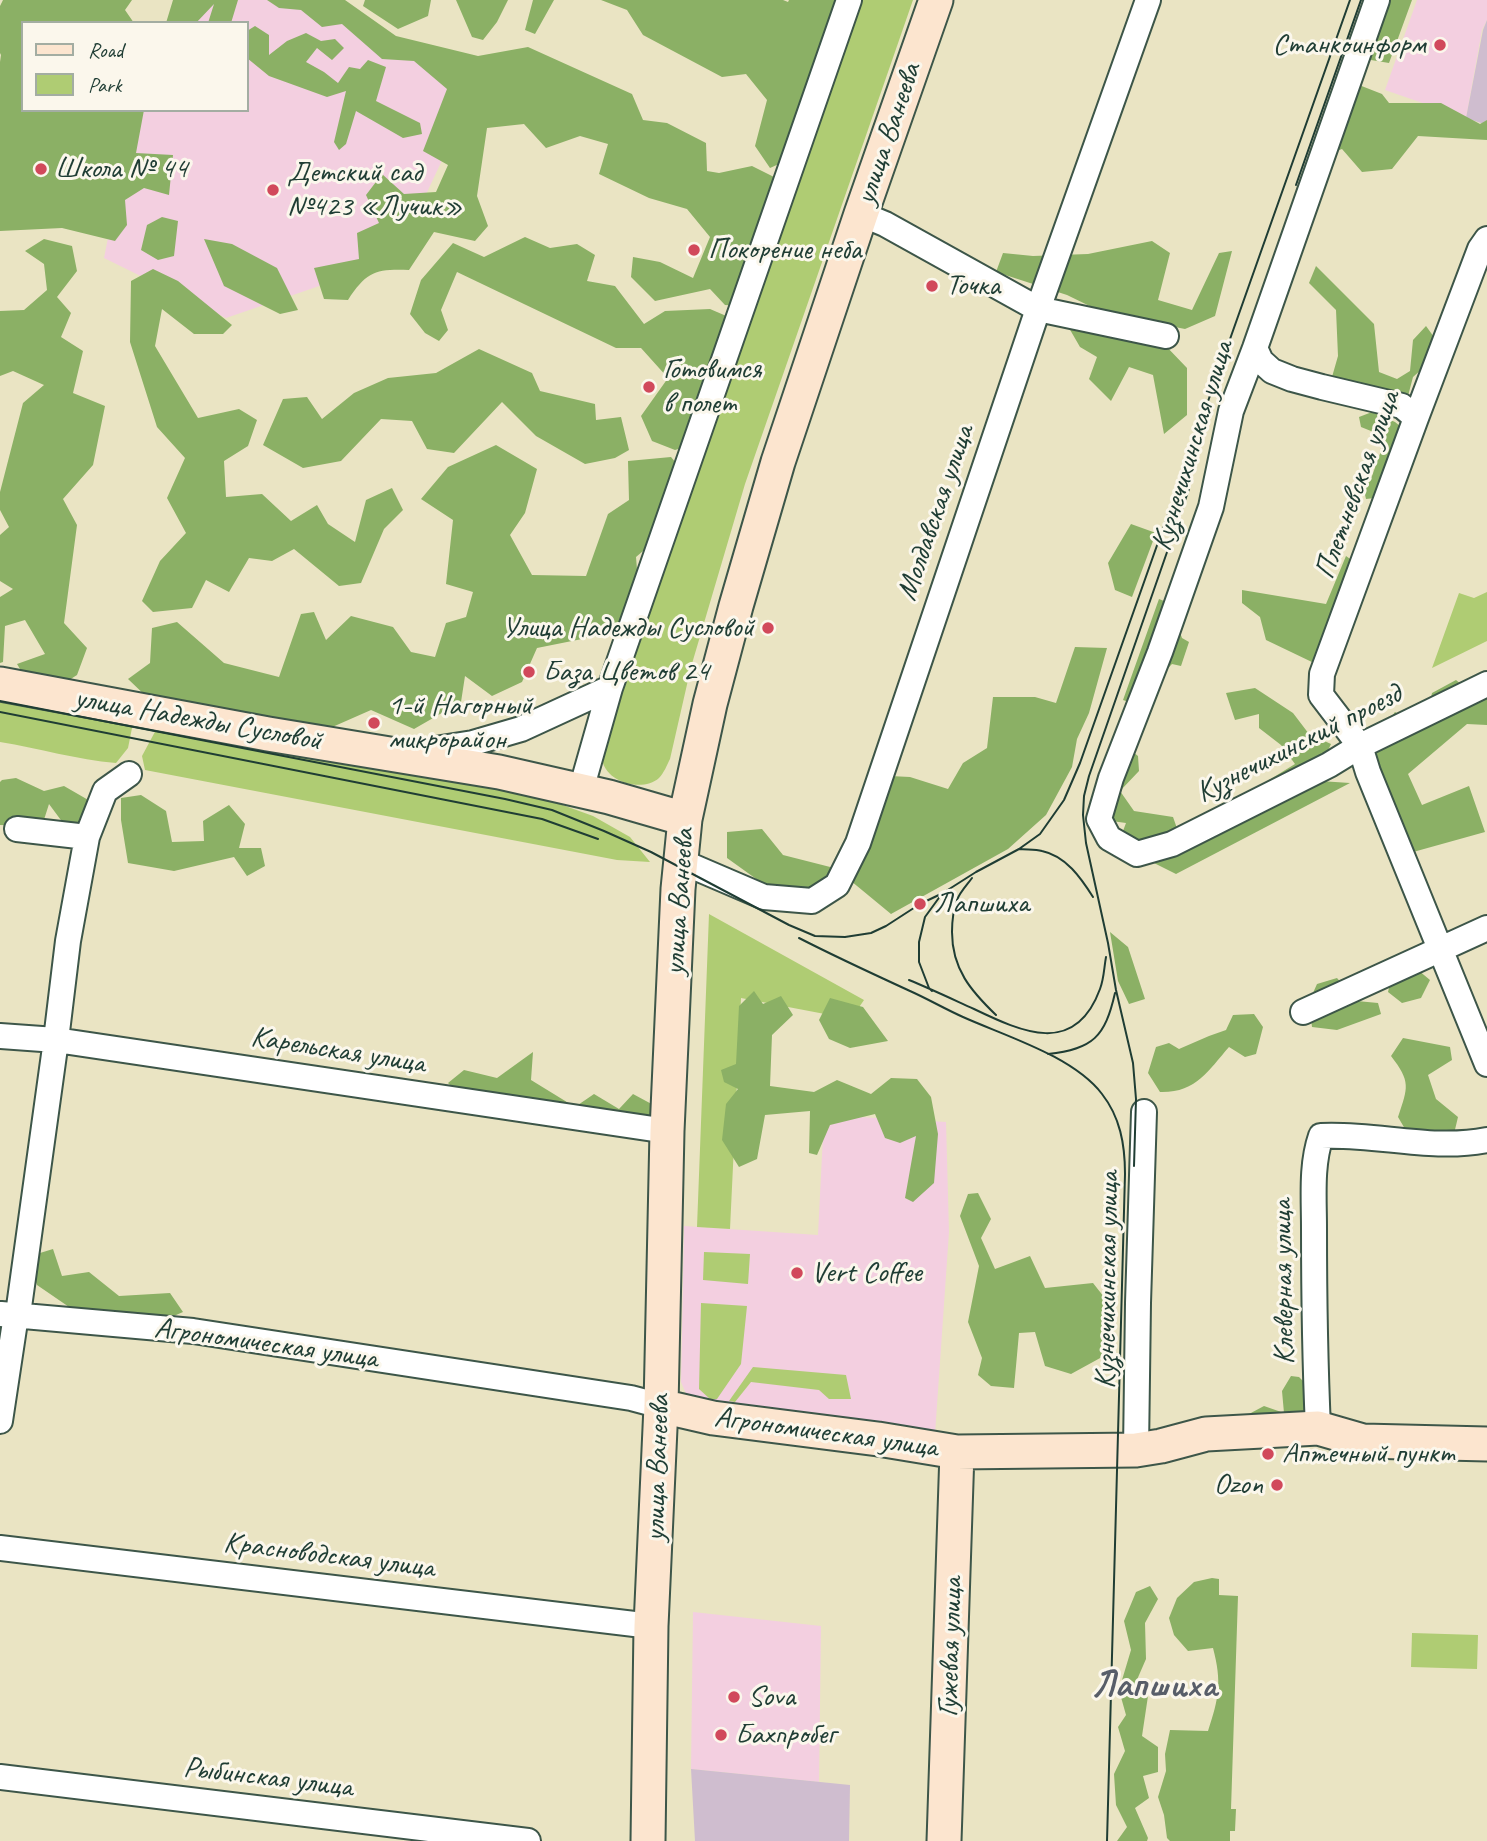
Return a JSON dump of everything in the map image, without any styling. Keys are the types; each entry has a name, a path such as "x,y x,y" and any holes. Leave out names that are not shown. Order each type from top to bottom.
{"main road":[{"name":"улица Ванеева","path":"648,1841 651,1626 661,1406 667,1131 680,861 685,819 710,704 774,475 936,0"},
{"name":"улица Надежды Сусловой","path":"0,684 268,734 499,772 581,790 685,819"},
{"name":"Агрономическая улица","path":"661,1406 713,1418 957,1452 1136,1450 1206,1434 1318,1428 1363,1441 1487,1444"},
{"name":"Гужевая улица","path":"944,1841 957,1452"}],"street":[{"path":"581,790 610,688 849,0"},
{"name":"Молдавская улица","path":"680,861 764,897 813,901 836,885 858,843 1038,309 1148,0"},
{"name":"Кузнечихинская улица","path":"1137,854 1109,838 1099,819 1111,778 1160,652 1211,507 1231,411 1377,0"},
{"path":"861,214 885,224 1038,309 1166,336"},
{"name":"Плетневская улица","path":"1487,239 1480,249 1322,674 1321,695 1360,746 1368,772 1487,1064"},
{"path":"1255,348 1261,361 1272,371 1292,379 1402,406 1416,418"},
{"name":"Кузнечихинский проезд","path":"1137,854 1172,845 1329,765 1360,746 1487,684"},
{"name":"улица Надежды Сусловой","path":"396,755 473,743 521,729 610,688"},
{"path":"0,1421 8,1315 19,1307 68,941 87,836 106,791 129,774"},
{"path":"17,829 87,836"},
{"path":"1303,1012 1487,928"},
{"name":"Карельская улица","path":"0,1036 56,1040 667,1131"},
{"name":"Кузнечихинская улица","path":"1136,1450 1144,1112"},
{"name":"Клеверная улица","path":"1318,1428 1314,1199 1315,1153 1321,1136 1345,1135 1431,1144 1487,1140"},
{"name":"Агрономическая улица","path":"8,1315 206,1333 631,1398 661,1406"},
{"name":"Красноводская улица","path":"0,1548 651,1626"},
{"name":"Рыбинская улица","path":"0,1777 528,1841"}],"shaded area":[{"name":"Детский сад №423 «Лучик»","path":"187,0 301,0 479,82 395,260 226,318 104,258 135,112 248,112 248,21 178,21"},
{"name":"Станкоинформ","path":"1417,0 1487,0 1487,20 1482,30 1466,118 1385,90"},
{"path":"1487,20 1487,125 1466,118"},
{"path":"824,1115 946,1122 949,1232 935,1434 702,1406 687,1396 681,1382 684,1226 818,1235"},
{"path":"693,1612 821,1626 819,1782 691,1769"},
{"path":"691,1769 850,1785 849,1841 695,1841"}],"green space":[{"name":"Школа № 44","path":"3,0 132,0 125,10 133,21 21,21 21,112 144,112 136,153 173,155 169,195 144,188 125,200 127,225 115,241 62,228 0,231 0,6"},
{"path":"173,0 238,0 232,21 209,21 214,4 198,21 167,21"},
{"path":"267,0 345,0 396,36 478,56 528,47 632,94 643,120 667,123 706,143 707,171 719,173 752,166 782,181 753,307 725,305 710,289 655,301 631,277 633,257 660,262 693,278 710,237 687,209 649,198 599,174 608,144 580,136 546,148 524,124 487,128 477,196 488,226 475,241 434,232 409,270 388,270 373,274 361,283 348,300 324,299 314,268 359,259 357,233 379,223 366,195 382,174 404,194 436,192 448,165 423,151 447,89 414,61 382,59 342,24 322,27 301,10 279,8"},
{"path":"365,0 431,0 428,16 398,29 363,6"},
{"path":"456,0 508,0 497,22 483,40 472,37"},
{"path":"533,0 554,0 535,34 525,30"},
{"path":"601,0 846,0 790,159 770,168 755,146 767,100 746,74 722,77 643,35 627,10"},
{"path":"856,0 913,0 745,484 691,667 670,759 659,778 643,785 634,785 616,779 609,773 604,766 602,752 672,533"},
{"path":"1380,0 1412,0 1389,63 1371,60 1365,48"},
{"path":"255,26 269,35 269,55 287,41 306,33 321,41 335,39 344,48 332,60 317,48 306,62 338,83 349,67 360,69 368,60 386,67 376,101 420,123 422,134 403,138 356,111 346,144 339,150 334,142 346,91 327,97 269,76 248,59 248,30"},
{"path":"1359,85 1382,94 1389,103 1441,103 1480,124 1487,120 1487,140 1418,136 1392,169 1362,172 1342,149 1331,153"},
{"path":"162,217 178,221 174,256 158,260 141,250 147,225"},
{"path":"525,237 550,248 577,244 595,255 587,281 615,286 644,324 665,311 710,309 731,318 692,445 675,450 652,441 641,416 668,378 641,348 616,348 457,272 441,310 448,330 439,341 425,333 410,314 421,280 453,243 484,257"},
{"path":"44,239 72,246 77,271 57,297 71,313 61,337 83,351 73,393 105,406 93,465 63,499 77,525 64,623 87,648 77,675 55,689 29,684 17,664 45,654 25,620 5,626 3,662 0,663 0,597 13,589 0,581 0,535 9,527 0,510 0,492 23,403 44,385 13,371 0,376 0,311 24,310 47,290 44,264 25,251"},
{"path":"204,239 232,244 277,268 298,310 280,314 224,286"},
{"path":"1152,241 1170,253 1158,300 1192,310 1219,253 1232,251 1215,316 1185,329 1104,313 1067,295 996,272 1003,253 1033,256 1088,254"},
{"path":"1316,266 1374,324 1379,372 1397,379 1410,371 1413,340 1426,326 1439,344 1432,360 1413,377 1408,396 1366,399 1360,383 1343,383 1332,377 1338,356 1336,310 1309,283"},
{"path":"153,269 178,281 232,325 223,334 194,334 162,309 155,346 198,418 239,409 257,420 248,446 224,461 226,497 262,494 291,521 317,505 328,524 355,542 366,500 392,488 403,510 384,529 361,583 339,586 294,549 272,561 249,558 229,592 206,580 192,608 153,612 142,601 160,561 186,533 167,498 185,458 157,427 130,342 131,281"},
{"path":"1065,321 1163,343 1187,368 1187,415 1164,434 1153,375 1129,367 1111,401 1089,379 1097,357 1080,347"},
{"path":"479,349 532,373 540,391 595,404 596,420 621,417 629,450 615,458 585,464 536,436 502,402 454,453 427,449 412,421 381,419 341,461 303,468 263,445 283,399 307,397 322,419 354,393 388,378 436,373"},
{"path":"1372,412 1395,422 1412,436 1401,480 1377,487 1375,498 1366,499 1362,482 1372,476 1386,437 1361,427 1359,417"},
{"path":"496,445 537,469 525,513 510,535 532,575 586,576 608,514 629,500 628,461 671,457 687,476 669,529 636,557 638,582 627,620 607,634 537,648 522,682 492,696 465,676 461,702 414,729 371,710 321,732 150,700 128,679 150,663 152,628 177,622 224,663 279,677 301,614 314,612 326,640 351,616 393,627 411,652 435,657 446,623 466,617 473,592 446,584 453,520 421,499 448,467"},
{"path":"1131,524 1156,533 1132,597 1115,590 1108,563"},
{"path":"1346,556 1353,561 1314,663 1266,640 1260,617 1242,603 1242,590 1326,604"},
{"path":"1487,592 1487,641 1432,668 1459,593 1474,598"},
{"path":"1159,599 1169,603 1182,638 1189,642 1181,666 1172,664 1134,704 1123,700"},
{"path":"1075,647 1107,648 1089,713 1077,739 1072,767 1046,815 1008,849 891,914 851,881 890,776 910,777 948,789 963,763 987,748 993,697 1035,697 1056,703"},
{"path":"1456,680 1472,693 1487,687 1487,725 1467,724 1408,774 1422,805 1469,786 1485,832 1406,854 1369,760 1382,729 1395,712 1416,724 1427,716 1432,693"},
{"path":"1255,688 1293,713 1309,734 1331,744 1322,763 1320,781 1350,783 1176,874 1152,862 1256,788 1295,764 1281,745 1259,728 1259,714 1235,720 1226,693"},
{"path":"0,698 133,723 128,748 116,763 0,742"},
{"path":"157,728 496,788 557,803 593,816 630,837 650,862 617,860 145,770 142,756"},
{"path":"1127,747 1138,756 1139,771 1120,791 1134,811 1173,817 1179,834 1117,847 1126,823 1097,819"},
{"path":"16,778 44,791 64,786 90,801 80,831 69,831 49,804 42,826 0,825 0,782"},
{"path":"141,795 166,811 172,842 204,841 203,821 229,805 245,824 239,848 261,848 265,866 247,876 234,857 174,871 128,863 121,820 121,798"},
{"path":"762,829 783,855 842,870 813,893 773,891 727,858 727,832"},
{"path":"709,914 864,1000 851,1019 741,998 730,1229 697,1227"},
{"path":"1110,932 1128,947 1145,999 1129,1004 1118,981"},
{"path":"1412,965 1430,980 1421,998 1402,1003 1388,992 1392,975"},
{"path":"1337,978 1357,1001 1378,1003 1381,1014 1337,1030 1312,1027 1309,1002 1317,984"},
{"path":"754,991 763,1004 781,996 793,1015 772,1035 770,1086 814,1092 837,1080 871,1094 891,1078 917,1079 931,1097 938,1134 934,1183 913,1202 905,1198 916,1136 900,1143 885,1138 875,1114 830,1125 817,1155 809,1153 810,1111 765,1115 757,1159 739,1167 722,1140 726,1104 738,1089 724,1082 721,1070 736,1064 739,1006"},
{"path":"830,998 863,1007 888,1041 850,1048 829,1039 819,1020"},
{"path":"1254,1014 1263,1027 1256,1054 1245,1057 1229,1047 1192,1085 1160,1092 1148,1073 1156,1047 1169,1043 1179,1049 1226,1030 1233,1015"},
{"path":"1403,1038 1450,1047 1452,1060 1428,1075 1436,1099 1458,1117 1453,1138 1415,1146 1398,1117 1406,1085 1402,1072 1391,1056"},
{"path":"533,1052 531,1080 575,1107 594,1094 619,1109 633,1094 659,1108 653,1124 619,1117 589,1133 568,1109 479,1114 448,1083 464,1070 497,1078"},
{"path":"978,1193 991,1219 981,1238 995,1269 1030,1256 1045,1288 1093,1283 1104,1297 1102,1357 1071,1374 1045,1366 1035,1332 1019,1333 1014,1388 991,1386 978,1375 982,1358 968,1322 979,1266 960,1216 968,1194"},
{"path":"53,1249 62,1276 89,1272 119,1296 170,1293 183,1312 144,1329 72,1309 37,1285 27,1257"},
{"path":"704,1252 750,1254 748,1284 703,1280"},
{"path":"701,1303 747,1306 741,1364 717,1399 710,1399 699,1389"},
{"path":"753,1367 846,1375 851,1399 829,1399 819,1390 751,1382 735,1402 729,1401"},
{"path":"1291,1376 1299,1377 1313,1391 1296,1432 1248,1422 1249,1414 1264,1406 1284,1413 1282,1391"},
{"path":"1219,1579 1219,1595 1238,1596 1231,1809 1236,1809 1235,1831 1230,1831 1230,1841 1170,1841 1167,1838 1158,1797 1166,1771 1165,1754 1170,1730 1208,1731 1217,1699 1218,1671 1213,1648 1188,1651 1174,1635 1169,1618 1177,1598 1194,1582"},
{"path":"1150,1586 1158,1599 1145,1623 1146,1659 1136,1682 1148,1696 1142,1736 1158,1747 1158,1772 1143,1776 1149,1798 1135,1808 1147,1841 1117,1841 1127,1827 1116,1805 1114,1774 1125,1751 1118,1727 1126,1715 1119,1690 1131,1650 1124,1621 1136,1592"},
{"path":"1412,1633 1478,1635 1477,1669 1411,1667"}],"tram line":[{"path":"0,701 552,810 651,852 815,936 845,937 871,933 886,926 1019,849 1040,834 1064,800 1080,763 1350,0"},
{"path":"1296,185 1361,0"},
{"path":"1134,1166 1136,1099 1133,1063 1086,843 1084,796 1189,489"},
{"path":"0,712 542,819 598,839"},
{"path":"1019,849 1039,850 1066,863 1093,897"},
{"path":"972,878 960,894 954,912 952,924 955,957 971,988 996,1015"},
{"path":"932,991 919,962 919,942 925,917 941,895"},
{"path":"799,938 956,1014 1056,1058 1074,1069 1102,1094 1117,1122 1124,1152 1125,1174 1107,1841"},
{"path":"909,980 1010,1025 1046,1033 1062,1031 1077,1024 1089,1010 1101,985 1106,957"},
{"path":"1048,1054 1076,1049 1095,1038 1107,1020 1115,993"}],"place":[{"name":"Станкоинформ","path":"1440,45"},
{"name":"Школа № 44","path":"41,169"},
{"name":"Детский сад №423 «Лучик»","path":"273,190"},
{"name":"Покорение неба","path":"694,250"},
{"name":"Точка","path":"932,286"},
{"name":"Готовимся в полет","path":"649,387"},
{"name":"Улица Надежды Сусловой","path":"768,628"},
{"name":"База Цветов 24","path":"529,672"},
{"name":"1-й Нагорный микрорайон","path":"374,723"},
{"name":"Лапшиха","path":"920,904"},
{"name":"Vert Coffee","path":"797,1273"},
{"name":"Аптечный пункт","path":"1268,1454"},
{"name":"Ozon","path":"1277,1485"},
{"name":"Sova","path":"734,1697"},
{"name":"Бахпробег","path":"721,1735"}],"district":[{"name":"Лапшиха","path":"1154,1686"}]}
